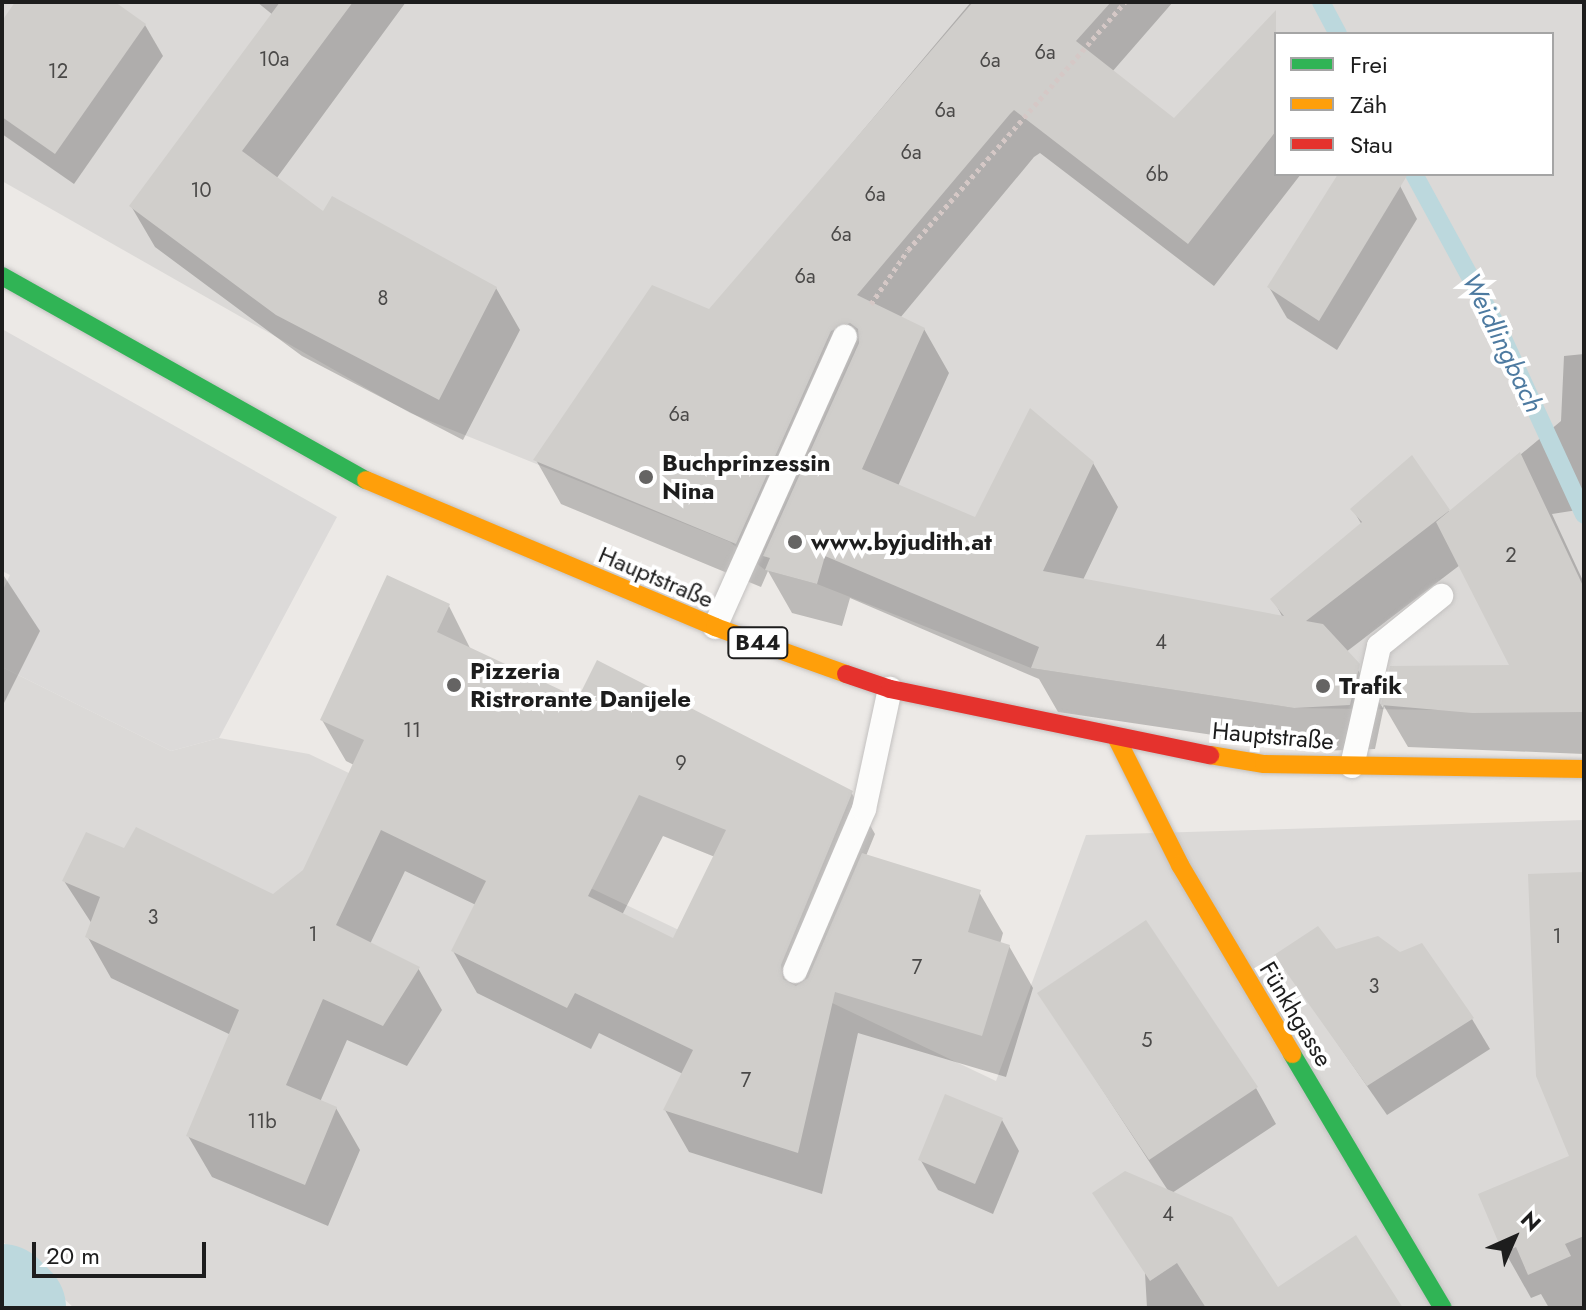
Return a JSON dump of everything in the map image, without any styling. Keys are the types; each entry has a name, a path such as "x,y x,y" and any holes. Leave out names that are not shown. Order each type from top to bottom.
{"main road":[{"name":"Hauptstraße","path":"2,276 381,488 715,627 890,689 1117,739 1264,764 1584,769"},
{"name":"Fünkhgasse","path":"1117,739 1180,865 1443,1308"}],"lane":[{"path":"715,627 845,337"},
{"path":"1352,766 1379,646 1441,596"},
{"path":"795,971 864,809 890,689"}],"path":[{"path":"845,337 908,250 1125,2"}],"shaded area":[{"path":"2,2 1584,2 1584,712 1294,708 1031,668 817,584 765,570 730,542 410,413 2,181"},
{"path":"2,329 337,517 219,738 171,751 2,667 2,592 10,575 2,571"},
{"path":"2,667 171,751 219,738 309,754 996,1081 1086,835 1584,820 1584,1308 74,1308 2,1241"}],"building":[{"path":"15,2 115,2 146,24 55,154 2,117 2,21"},
{"path":"280,2 353,2 242,151 323,211 332,196 497,287 439,400 276,315 129,206"},
{"path":"973,2 1111,2 1076,41 1174,118 1276,10 1274,134 1188,244 1014,110 857,295 925,328 862,469 975,517 1030,408 1094,462 1043,571 1284,616 1270,599 1362,522 1350,509 1412,455 1450,510 1306,621 1323,624 1360,664 1350,705 1294,708 1031,668 1039,647 825,556 817,584 765,570 770,558 763,556 859,343 858,329 850,323 831,331 736,544 533,460 652,285 709,309"},
{"path":"1337,176 1407,176 1319,321 1267,287"},
{"path":"1520,452 1584,588 1584,712 1472,713 1381,705 1390,666 1509,665 1436,522"},
{"path":"387,575 450,604 437,632 578,698 597,660 853,791 781,965 783,979 796,986 808,978 862,853 981,890 968,932 1010,945 982,1036 835,992 798,1153 663,1110 693,1050 575,993 567,1008 451,951 486,881 381,830 336,925 420,967 383,1026 323,999 286,1085 337,1107 305,1185 186,1136 239,1010 85,937 100,897 62,881 86,832 124,848 136,827 273,894 303,870 364,740 320,720","holes":["639,795 726,830 673,938 588,896"]},
{"path":"1584,872 1584,1236 1565,1244 1571,1256 1528,1275 1516,1247 1503,1253 1478,1194 1569,1156 1536,1076 1528,874"},
{"path":"1146,920 1258,1087 1149,1160 1037,993"},
{"path":"1318,926 1336,949 1378,936 1400,952 1422,943 1474,1018 1367,1086 1274,955"},
{"path":"945,1094 1003,1118 975,1184 918,1160"},
{"path":"1125,1171 1232,1217 1278,1287 1356,1235 1403,1308 1206,1308 1177,1263 1150,1281 1092,1193"}],"waterway":[{"name":"Weidlingbach","path":"1321,2 1337,32"},
{"name":"Weidlingbach","path":"1415,176 1500,332 1584,515"},
{"path":"2,1296 14,1308"}],"traffic: fast":[{"path":"2,276 366,480"},
{"path":"1292,1054 1443,1308"}],"traffic: slow":[{"path":"366,480 715,627 846,674"},
{"path":"1117,739 1180,865 1292,1054"},
{"path":"1210,755 1264,764 1584,769"}],"traffic: jam":[{"path":"846,674 890,689 1210,755"}],"place":[{"name":"Buchprinzessin Nina","path":"646,477"},
{"name":"www.byjudith.at","path":"795,542"},
{"name":"Pizzeria Ristrorante Danijele","path":"454,685"},
{"name":"Trafik","path":"1323,686"}]}
